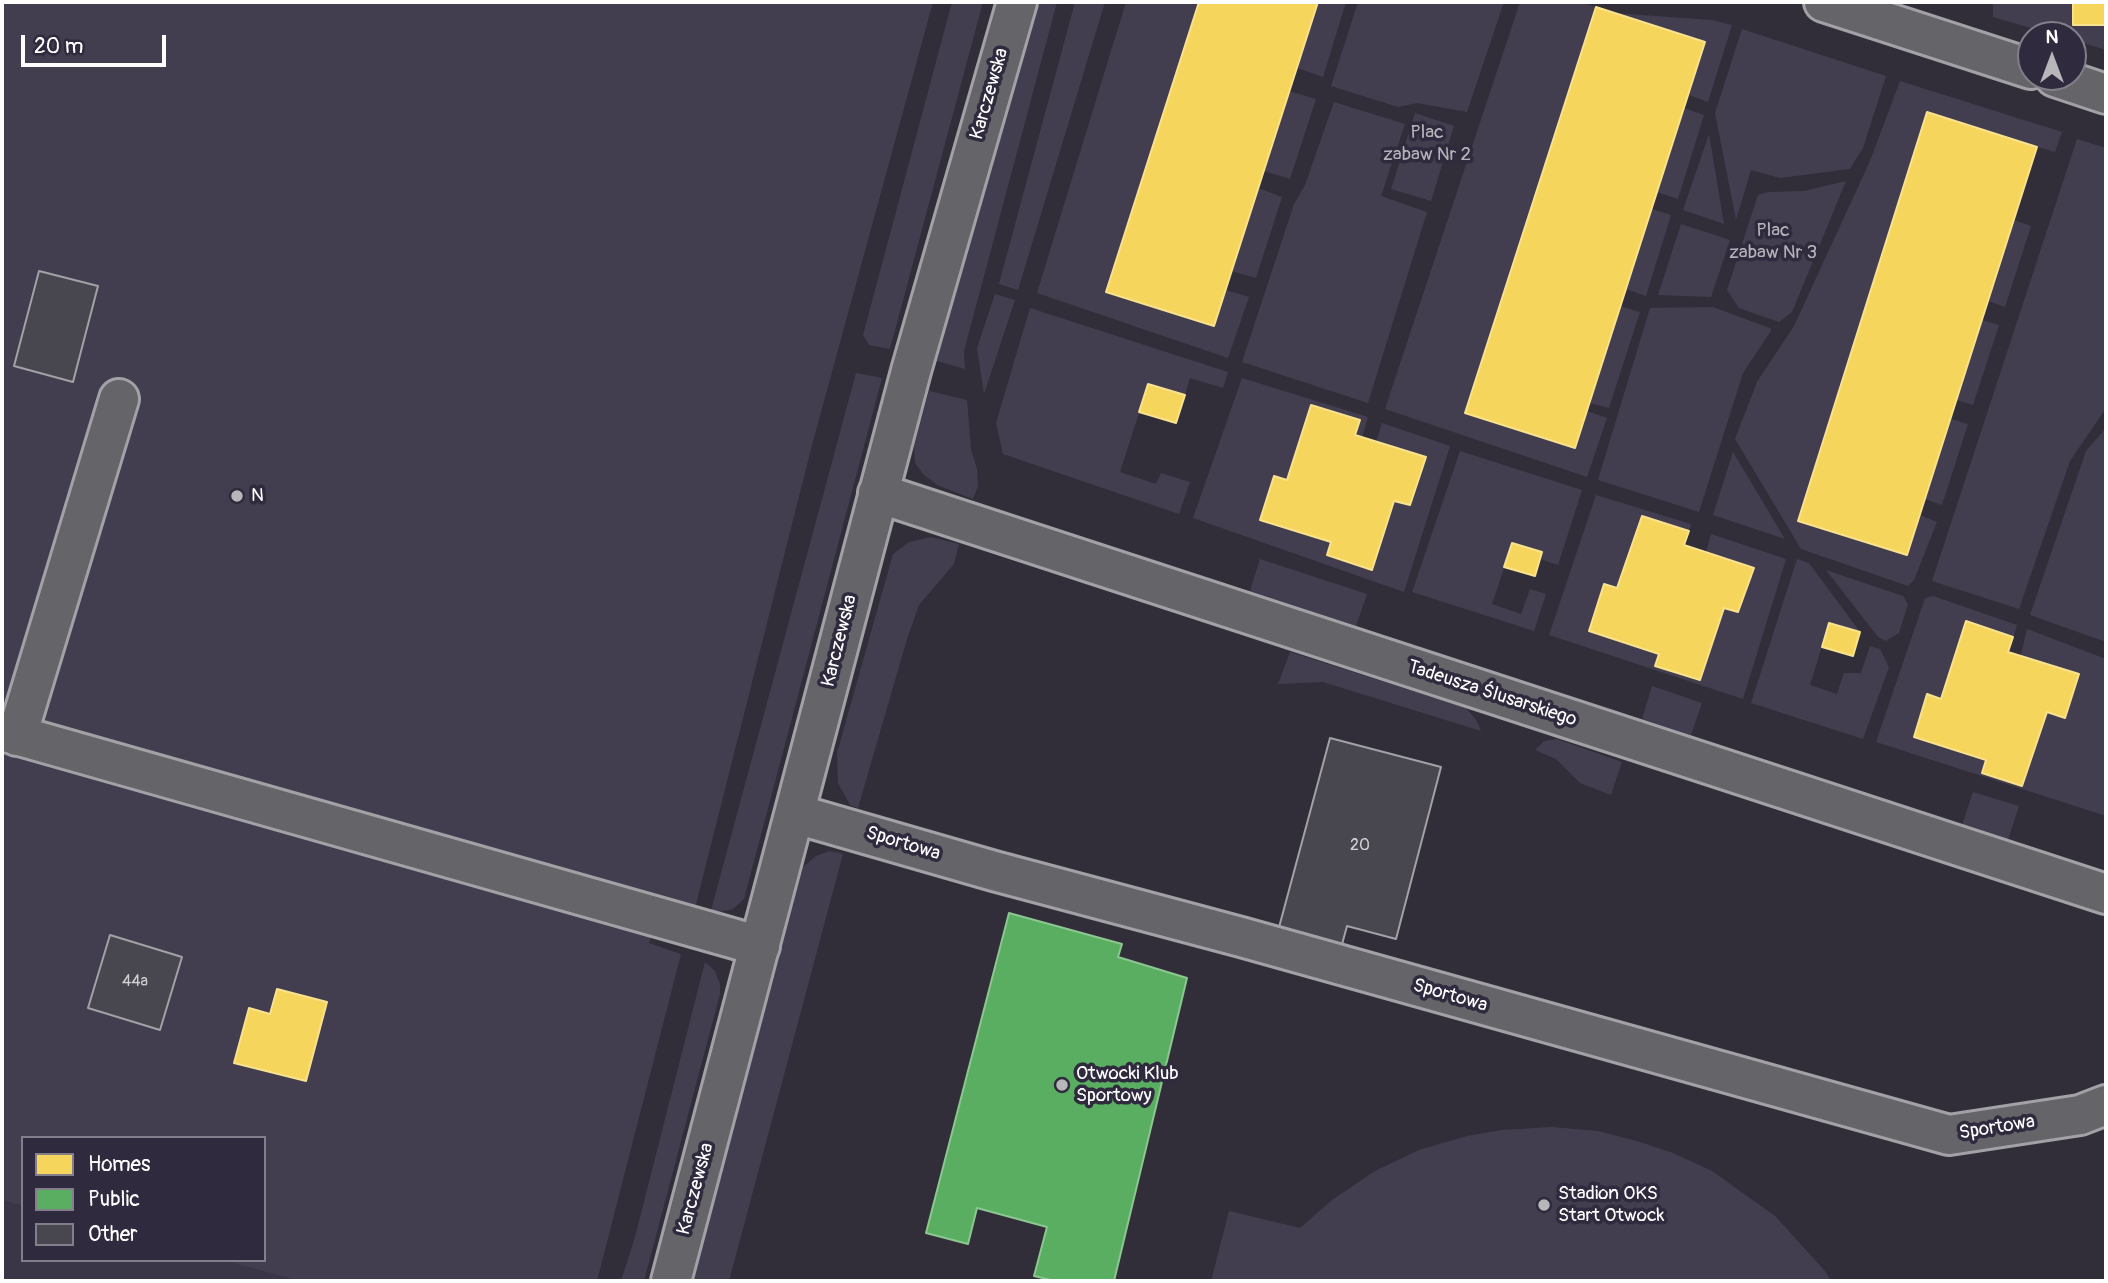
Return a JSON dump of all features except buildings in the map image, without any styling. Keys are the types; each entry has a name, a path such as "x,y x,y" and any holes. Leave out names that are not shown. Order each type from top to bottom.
{"street":[{"name":"Karczewska","path":"671,1281 911,371 1017,2"},
{"path":"1824,2 2017,64"},
{"path":"2087,88 2106,94"},
{"path":"119,399 10,734 760,946"},
{"name":"Tadeusza Ślusarskiego","path":"878,493 2106,894"},
{"name":"Sportowa","path":"796,814 1949,1135 2080,1115 2106,1105"}],"shaded area":[{"path":"2,1200 21,1205 21,1262 230,1262 299,1281 2,1281"}],"green space":[{"path":"2,2 933,2 812,445 695,908 663,900 649,943 681,954 597,1281 299,1281 230,1262 266,1262 266,1136 21,1136 21,1205 2,1200"},
{"path":"952,2 983,2 890,349 869,345 863,335"},
{"path":"1035,2 1057,2 964,351 965,369 937,361"},
{"path":"1075,2 1105,2 1018,290 999,284"},
{"path":"1126,2 1199,2 1106,291 1213,326 1226,290 1249,297 1228,358 1037,293"},
{"path":"1318,2 1346,2 1323,77 1297,68"},
{"path":"1358,2 1504,2 1467,112 1417,103 1398,107 1331,86"},
{"path":"1520,2 1579,2 1596,7 1465,413 1574,448 1587,411 1607,418 1587,477 1385,409"},
{"path":"1993,2 2073,2 2073,21 2017,21 2017,24 1993,17"},
{"path":"1613,13 1712,20 1732,25 1708,102 1689,95 1705,42"},
{"path":"2087,25 2106,25 2106,50 2087,44"},
{"path":"1742,29 1886,76 1863,148 1850,169 1780,178 1751,170 1736,220 1715,113"},
{"path":"1900,81 2062,132 2055,152 1927,113 1798,520 1907,555 1920,515 1937,522 1914,580 1908,586 1801,549 1735,439 1757,382 1794,326 1870,161"},
{"path":"1289,91 1316,99 1290,179 1264,171"},
{"path":"1334,102 1405,124 1381,196 1427,212 1368,403 1242,362 1294,204 1305,185"},
{"path":"1684,108 1704,115 1678,199 1657,192"},
{"name":"Plac zabaw Nr 2","path":"1415,113 1454,126 1431,201 1391,189"},
{"path":"1709,134 1724,224 1683,210"},
{"path":"2077,139 2106,148 2106,408 2070,461 2019,609 1932,581"},
{"name":"Plac zabaw Nr 3","path":"1846,181 1792,312 1779,322 1739,308 1727,290 1758,195 1768,192 1804,191"},
{"path":"1258,188 1282,197 1256,278 1231,271"},
{"path":"1652,209 1671,215 1646,296 1626,289"},
{"path":"2014,220 2031,226 2005,307 1988,301"},
{"path":"1681,224 1730,240 1711,297 1658,295"},
{"path":"995,294 1015,300 984,394 977,348"},
{"path":"1620,306 1640,312 1609,408 1590,403"},
{"path":"1713,307 1772,329 1743,373 1699,512 1598,480 1650,308"},
{"path":"1030,308 1228,372 1223,388 1190,378 1185,395 1148,385 1120,472 1156,484 1161,473 1190,482 1179,514 1003,454 996,423"},
{"path":"1982,320 1999,325 1973,405 1957,400"},
{"path":"856,373 882,378 744,899 733,909 710,914"},
{"path":"1242,378 1368,417 1362,437 1355,435 1360,421 1311,405 1287,480 1274,476 1261,520 1331,542 1328,556 1372,570 1394,501 1410,505 1425,457 1376,442 1382,423 1450,446 1404,592 1193,518"},
{"path":"929,391 967,400 971,449 977,469 978,486 973,499 937,485 923,474 915,463 914,447"},
{"path":"1951,419 1968,424 1942,505 1925,499"},
{"path":"2106,428 2106,642 2030,615 2086,451"},
{"path":"1460,451 1582,490 1558,565 1540,559 1542,552 1512,544 1492,604 1521,614 1530,589 1546,594 1534,631 1412,592"},
{"path":"1733,452 1785,539 1713,515"},
{"path":"1596,495 1691,524 1689,531 1642,516 1617,588 1604,585 1589,631 1659,654 1700,680 1724,608 1738,612 1753,568 1706,552 1711,534 1786,559 1743,699 1549,635"},
{"path":"931,537 959,544 954,564 919,605 858,808 850,805 838,783 837,753 893,554 909,542"},
{"path":"1260,559 1367,594 1356,626 1250,591"},
{"path":"1797,559 1809,563 1860,632 1829,623 1810,685 1837,694 1844,673 1861,673 1870,646 1880,649 1889,667 1863,739 1751,703"},
{"path":"1826,570 1903,596 1908,604 1899,633 1886,641 1878,637"},
{"path":"1933,596 2017,625 2009,652 2021,655 2027,629 2106,659 2106,816 1876,742 1925,598"},
{"path":"1290,652 1466,708 1477,721 1481,731 1323,682 1278,684"},
{"path":"1652,686 1702,703 1691,735 1642,719"},
{"path":"1557,739 1622,762 1611,795 1580,783 1556,759 1535,750 1544,741"},
{"path":"1973,792 2019,806 2008,840 1962,825"},
{"path":"830,851 843,854 729,1281 693,1281 803,867 816,856"},
{"path":"705,962 715,971 720,984 720,994 644,1281 621,1281 635,1237"},
{"name":"Stadion OKS Start Otwock","path":"1552,1127 1598,1131 1637,1141 1673,1153 1712,1171 1775,1216 1831,1281 1211,1281 1229,1211 1300,1228 1332,1200 1375,1171 1419,1150 1467,1136 1502,1130"}],"place":[{"name":"N","path":"237,496"},
{"name":"Otwocki Klub Sportowy","path":"1062,1085"},
{"name":"Stadion OKS Start Otwock","path":"1544,1205"}]}
